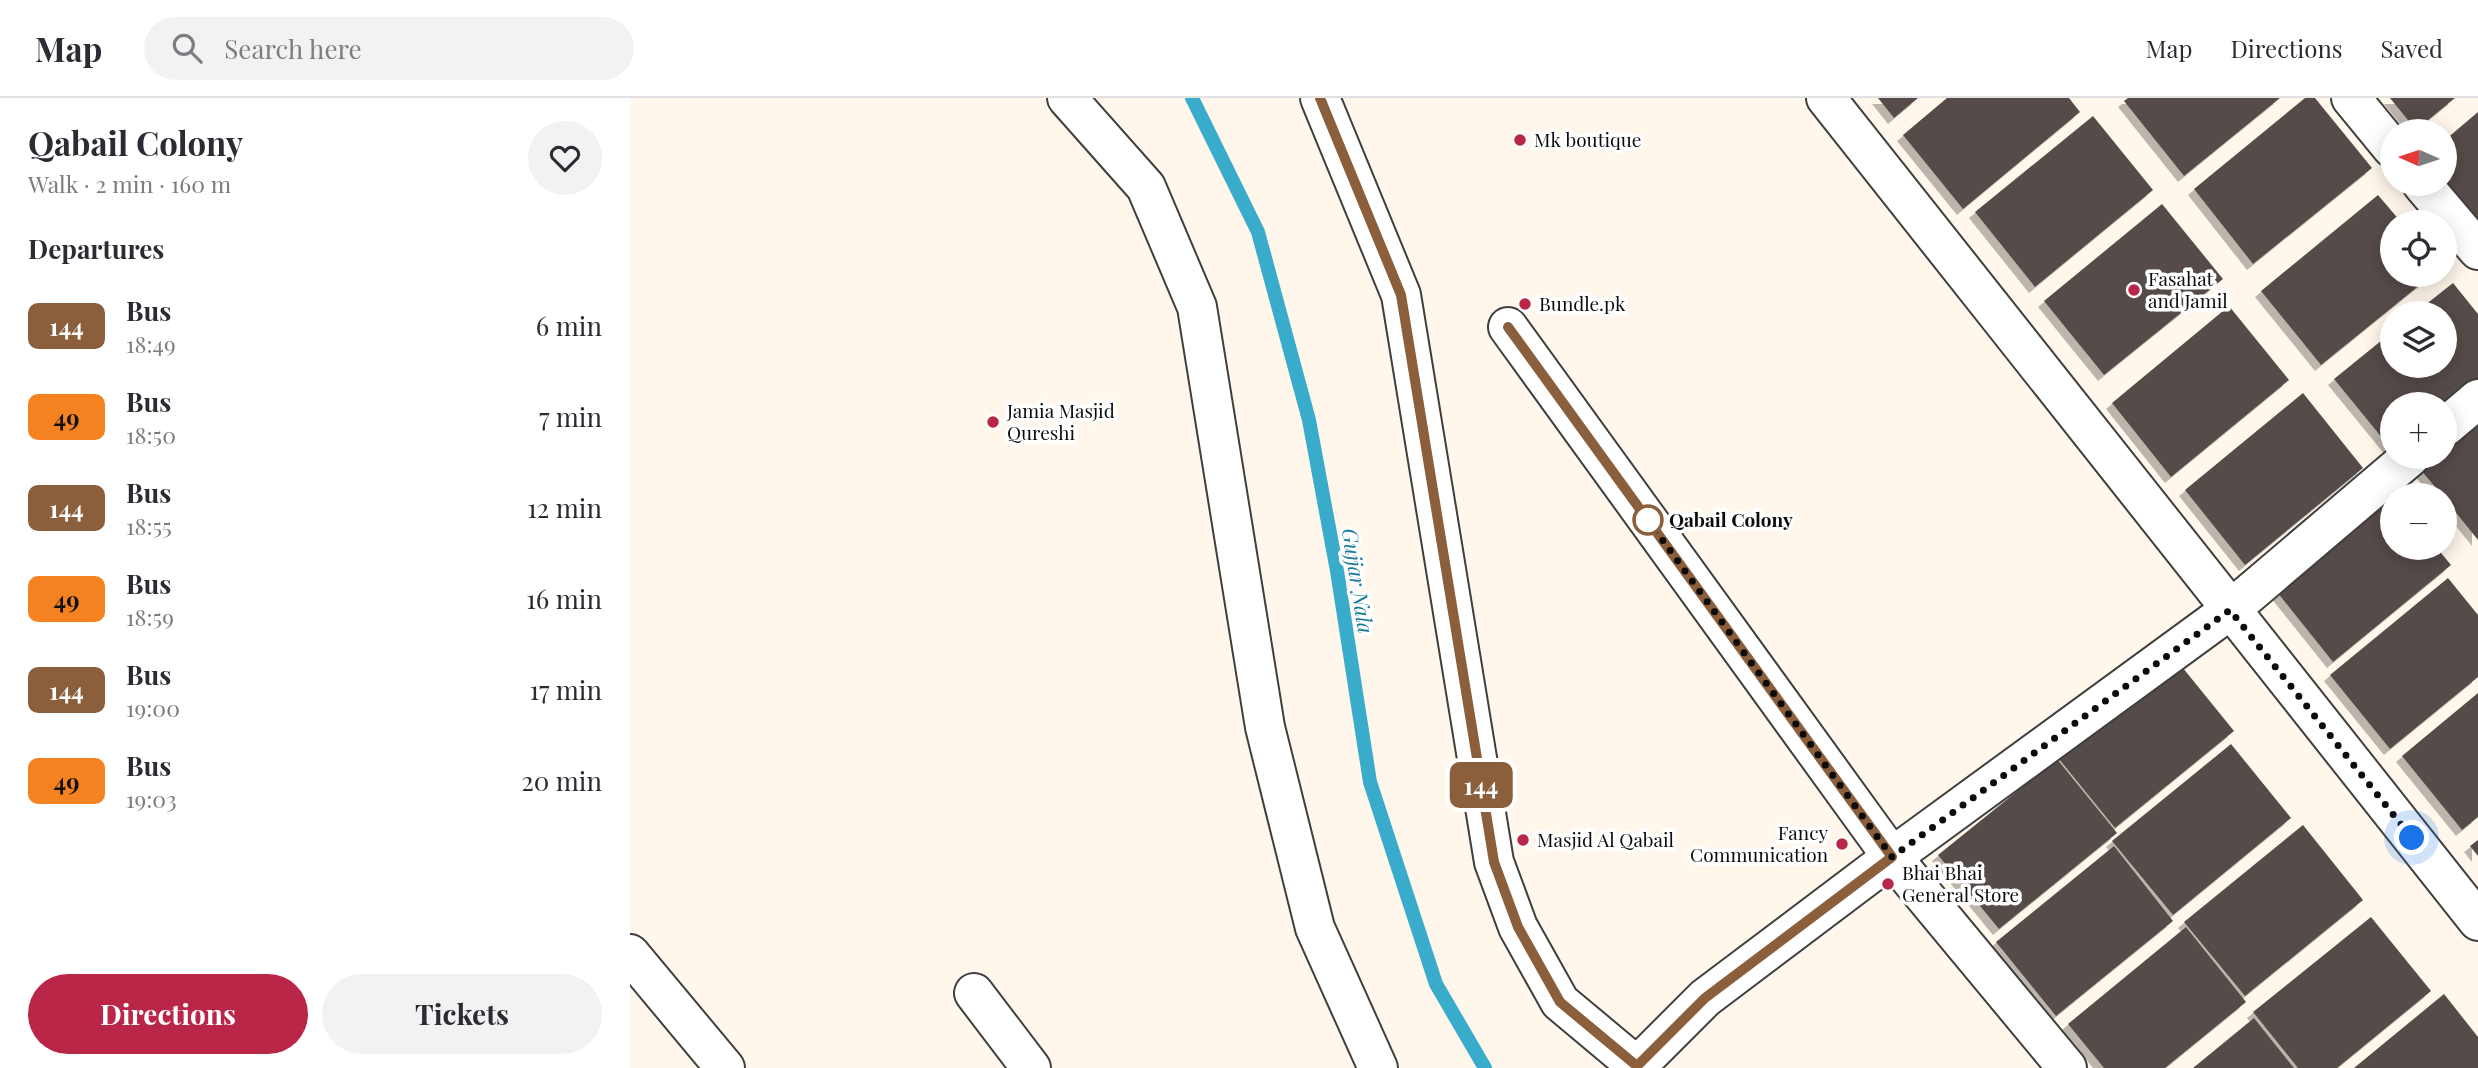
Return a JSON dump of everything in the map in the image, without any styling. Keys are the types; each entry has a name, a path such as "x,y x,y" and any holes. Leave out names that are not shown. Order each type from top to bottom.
{"street":[{"path":"1067,98 1146,187 1197,307 1265,727 1315,928 1378,1068"},
{"path":"1320,98 1401,295 1494,862 1518,927 1560,1002 1638,1067 1705,998 1892,857 2230,610 2396,469"},
{"path":"1825,98 2478,922"},
{"path":"2351,98 2380,133"},
{"path":"2432,196 2478,250"},
{"path":"1508,327 1892,857 2067,1068"},
{"path":"2457,417 2478,399"},
{"path":"630,954 725,1068"},
{"path":"974,993 1031,1068"}],"building":[{"path":"1878,98 1918,98 1894,118"},
{"path":"1947,98 2069,98 2080,112 1963,209 1903,135"},
{"path":"2128,98 2280,98 2184,176 2124,101"},
{"path":"2305,98 2315,98 2372,168 2253,264 2194,189"},
{"path":"2390,98 2455,98 2429,119 2407,119"},
{"path":"2478,112 2478,226 2454,196 2457,196 2457,130"},
{"path":"2093,116 2153,190 2035,287 1975,212"},
{"path":"2378,195 2391,210 2380,210 2380,287 2417,287 2400,301 2380,301 2380,317 2321,365 2261,291"},
{"name":"Fasahat and Jamil","path":"2162,204 2223,279 2104,375 2044,301"},
{"path":"2448,287 2456,287 2478,314 2478,385 2457,397 2457,392 2380,392 2380,435 2334,379 2380,342 2380,378 2457,378 2457,301 2430,301"},
{"path":"2229,306 2289,380 2171,477 2112,403"},
{"path":"2303,393 2363,468 2245,565 2185,490"},
{"path":"2478,419 2478,540 2457,514 2457,483 2432,483 2420,469 2457,469 2457,437"},
{"path":"2380,504 2380,560 2447,560 2451,565 2333,662 2273,587"},
{"path":"2448,578 2478,615 2478,677 2390,749 2330,675"},
{"path":"2174,657 2234,731 2115,828 2055,754"},
{"path":"2478,693 2478,817 2462,830 2402,756"},
{"path":"2231,744 2291,818 2173,915 2112,841"},
{"path":"2057,759 2117,833 1999,929 1938,855"},
{"path":"2303,825 2363,900 2245,996 2184,922"},
{"path":"2478,840 2478,856 2470,846"},
{"path":"2114,846 2173,921 2056,1016 1996,942"},
{"path":"2371,917 2431,991 2337,1068 2298,1068 2253,1012"},
{"path":"2186,927 2246,1002 2165,1068 2104,1068 2068,1024"},
{"path":"2444,994 2478,1037 2478,1068 2354,1068"},
{"path":"2254,1018 2294,1068 2193,1068"}],"waterway":[{"name":"Gujjar Nala","path":"1192,98 1258,232 1309,420 1337,571 1370,782 1436,984 1485,1068"}],"bus line":[{"name":"144","path":"1320,98 1401,295 1494,862 1518,927 1560,1002 1637,1066 1705,998 1892,857 1508,327"}],"place":[{"name":"Mk boutique","path":"1520,140"},
{"name":"Fasahat and Jamil","path":"2134,290"},
{"name":"Bundle.pk","path":"1525,304"},
{"name":"Jamia Masjid Qureshi","path":"993,422"},
{"name":"Qabail Colony","path":"1648,520"},
{"name":"Masjid Al Qabail","path":"1523,840"},
{"name":"Fancy Communication","path":"1842,844"},
{"name":"Bhai Bhai General Store","path":"1888,884"}],"route":[{"path":"1648,520 1892,857 2230,610 2412,838"}]}
